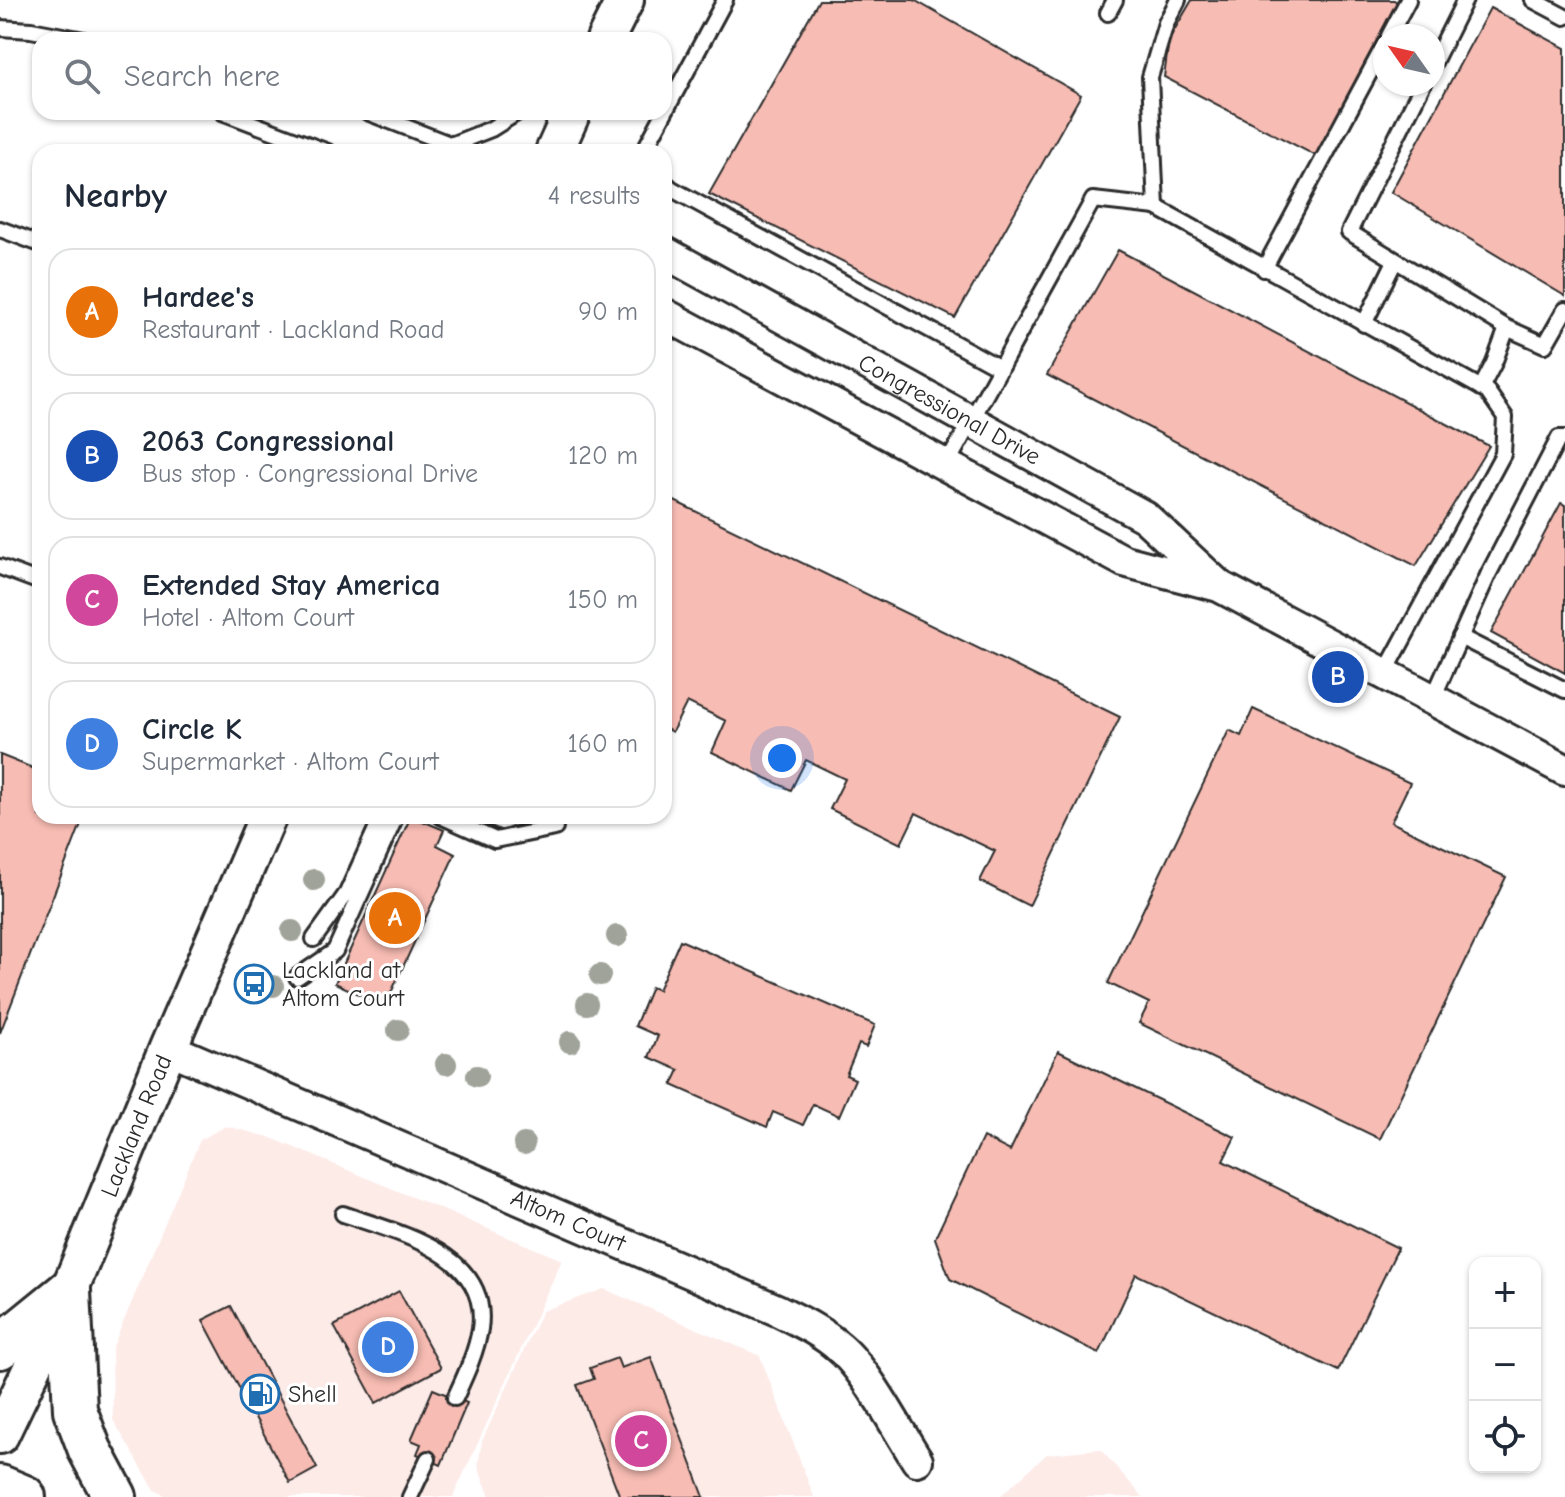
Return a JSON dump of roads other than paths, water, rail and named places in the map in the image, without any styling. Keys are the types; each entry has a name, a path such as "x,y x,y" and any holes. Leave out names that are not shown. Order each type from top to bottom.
{"main road":[{"path":"0,1347 69,1291"},
{"path":"69,1291 75,1410 90,1450 115,1497"},
{"path":"0,1487 24,1497"}],"street":[{"path":"558,144 568,120"},
{"name":"Congressional Drive","path":"672,256 1145,517 1219,586"},
{"name":"Congressional Drive","path":"672,318 1124,561 1219,586 1565,770"},
{"name":"Lackland Road","path":"0,1435 69,1291 168,1048 265,824"},
{"name":"Altom Court","path":"168,1048 777,1310 818,1331 843,1349 917,1460"}],"lane":[{"path":"672,99 725,0"},
{"path":"1156,207 1150,77 1166,23 1178,0"},
{"path":"1395,24 1408,0"},
{"path":"1445,40 1465,0"},
{"path":"1533,0 1565,17"},
{"path":"0,28 32,33"},
{"path":"1264,269 1373,66"},
{"path":"1417,96 1349,232 1507,328 1545,345 1565,310"},
{"path":"243,120 307,144"},
{"path":"388,120 453,144 505,120"},
{"path":"648,144 661,120"},
{"path":"672,189 1000,368"},
{"path":"946,466 1093,200 1156,207 1487,391 1505,417 1503,454 1385,673"},
{"path":"0,229 32,241"},
{"path":"1364,324 1395,261"},
{"path":"1481,388 1507,328"},
{"path":"1433,698 1489,573 1559,438 1565,438"},
{"path":"0,567 32,579"},
{"path":"1460,637 1565,690"},
{"path":"314,939 347,893 378,824"},
{"path":"297,977 335,951 392,824"},
{"path":"459,824 495,840 555,828"},
{"path":"343,1214 418,1241 448,1256 471,1281 481,1308 480,1327 475,1350 455,1398"},
{"path":"410,1497 428,1459"}],"place":[{"name":"2063 Congressional","path":"1338,677"},
{"name":"Hardee's","path":"395,918"},
{"name":"Lackland at Altom Court","path":"254,984"},
{"name":"Circle K","path":"388,1347"},
{"name":"Shell","path":"260,1394"},
{"name":"Extended Stay America","path":"641,1441"}]}
